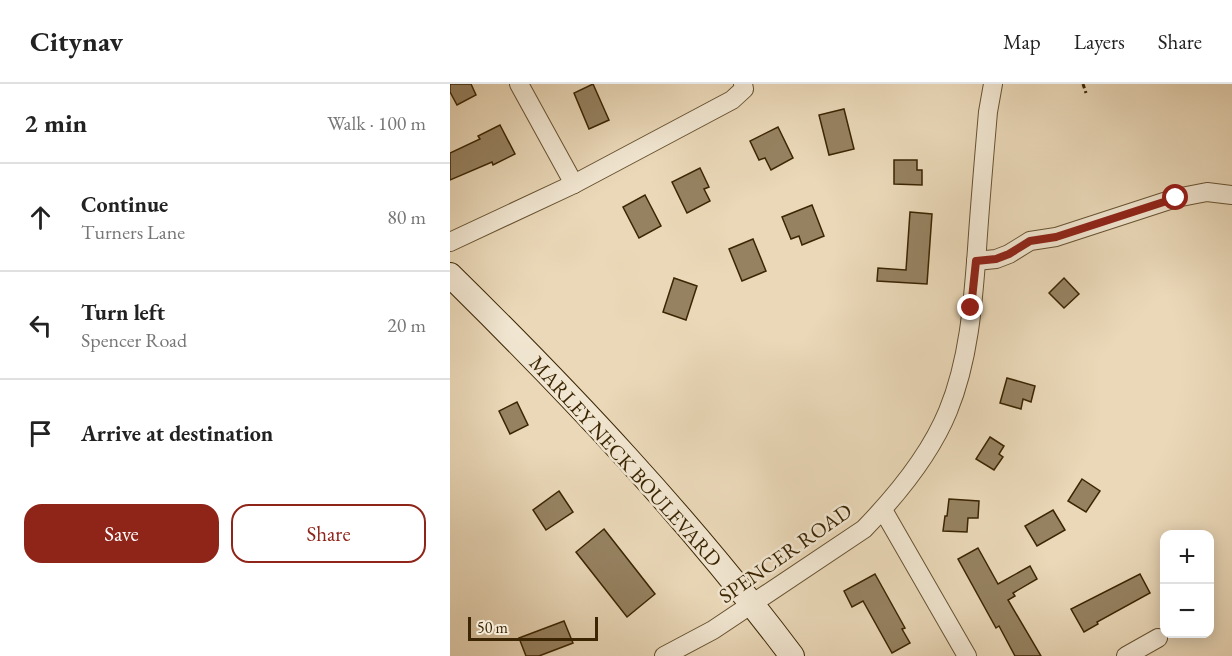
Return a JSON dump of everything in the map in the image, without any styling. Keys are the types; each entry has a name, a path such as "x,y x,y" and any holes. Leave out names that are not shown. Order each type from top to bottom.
{"main road":[{"name":"MARLEY NECK BOULEVARD","path":"450,275 588,414 706,547 792,656"}],"street":[{"path":"519,84 574,184"},
{"name":"SPENCER ROAD","path":"664,656 713,630 864,529 883,510 918,466 948,411 965,358 976,261 988,112 993,84"},
{"path":"450,242 574,184 732,100 744,87"},
{"path":"976,261 996,259 1030,241 1056,237 1176,198 1207,192 1232,195"},
{"path":"883,510 967,656"},
{"path":"1126,656 1158,638"}],"path":[{"path":"1083,84 1086,93"}],"building":[{"path":"450,84 471,84 476,95 457,105 450,92"},
{"path":"593,84 609,120 589,129 574,93"},
{"path":"844,109 854,149 829,155 819,115"},
{"path":"500,125 515,154 493,165 492,162 450,180 450,153 480,139 478,136"},
{"path":"778,127 793,158 771,170 765,158 759,160 750,141"},
{"path":"894,160 917,160 917,170 922,170 922,185 894,184"},
{"path":"700,168 709,187 704,189 710,201 687,213 672,182"},
{"path":"645,195 661,226 639,238 623,207"},
{"path":"812,205 824,236 802,245 799,236 791,239 782,217"},
{"path":"910,212 932,214 927,284 877,281 878,268 906,270"},
{"path":"753,239 766,271 742,281 729,249"},
{"path":"674,278 697,286 686,320 663,312"},
{"path":"1064,278 1079,294 1064,308 1049,293"},
{"path":"1007,378 1035,386 1031,402 1023,399 1021,409 1000,403"},
{"path":"517,402 528,425 510,434 499,411"},
{"path":"990,437 1004,446 999,454 1003,457 994,470 976,459"},
{"path":"1082,479 1100,491 1086,512 1068,501"},
{"path":"559,491 573,512 546,530 533,510"},
{"path":"949,499 979,501 978,518 968,518 967,532 943,531"},
{"path":"1053,510 1065,530 1037,546 1025,526"},
{"path":"604,529 655,594 627,617 576,552"},
{"path":"978,548 998,584 1030,566 1037,579 1013,593 1015,596 1008,600 1041,656 1015,656 999,626 996,628 958,559"},
{"path":"875,574 905,628 902,629 910,643 892,653 863,601 852,607 844,591"},
{"path":"1140,574 1150,593 1097,622 1098,624 1084,632 1071,609"},
{"path":"564,621 573,643 539,656 526,656 519,638"}],"route":[{"path":"971,308 976,261 996,259 1030,241 1056,237 1176,198"}]}
